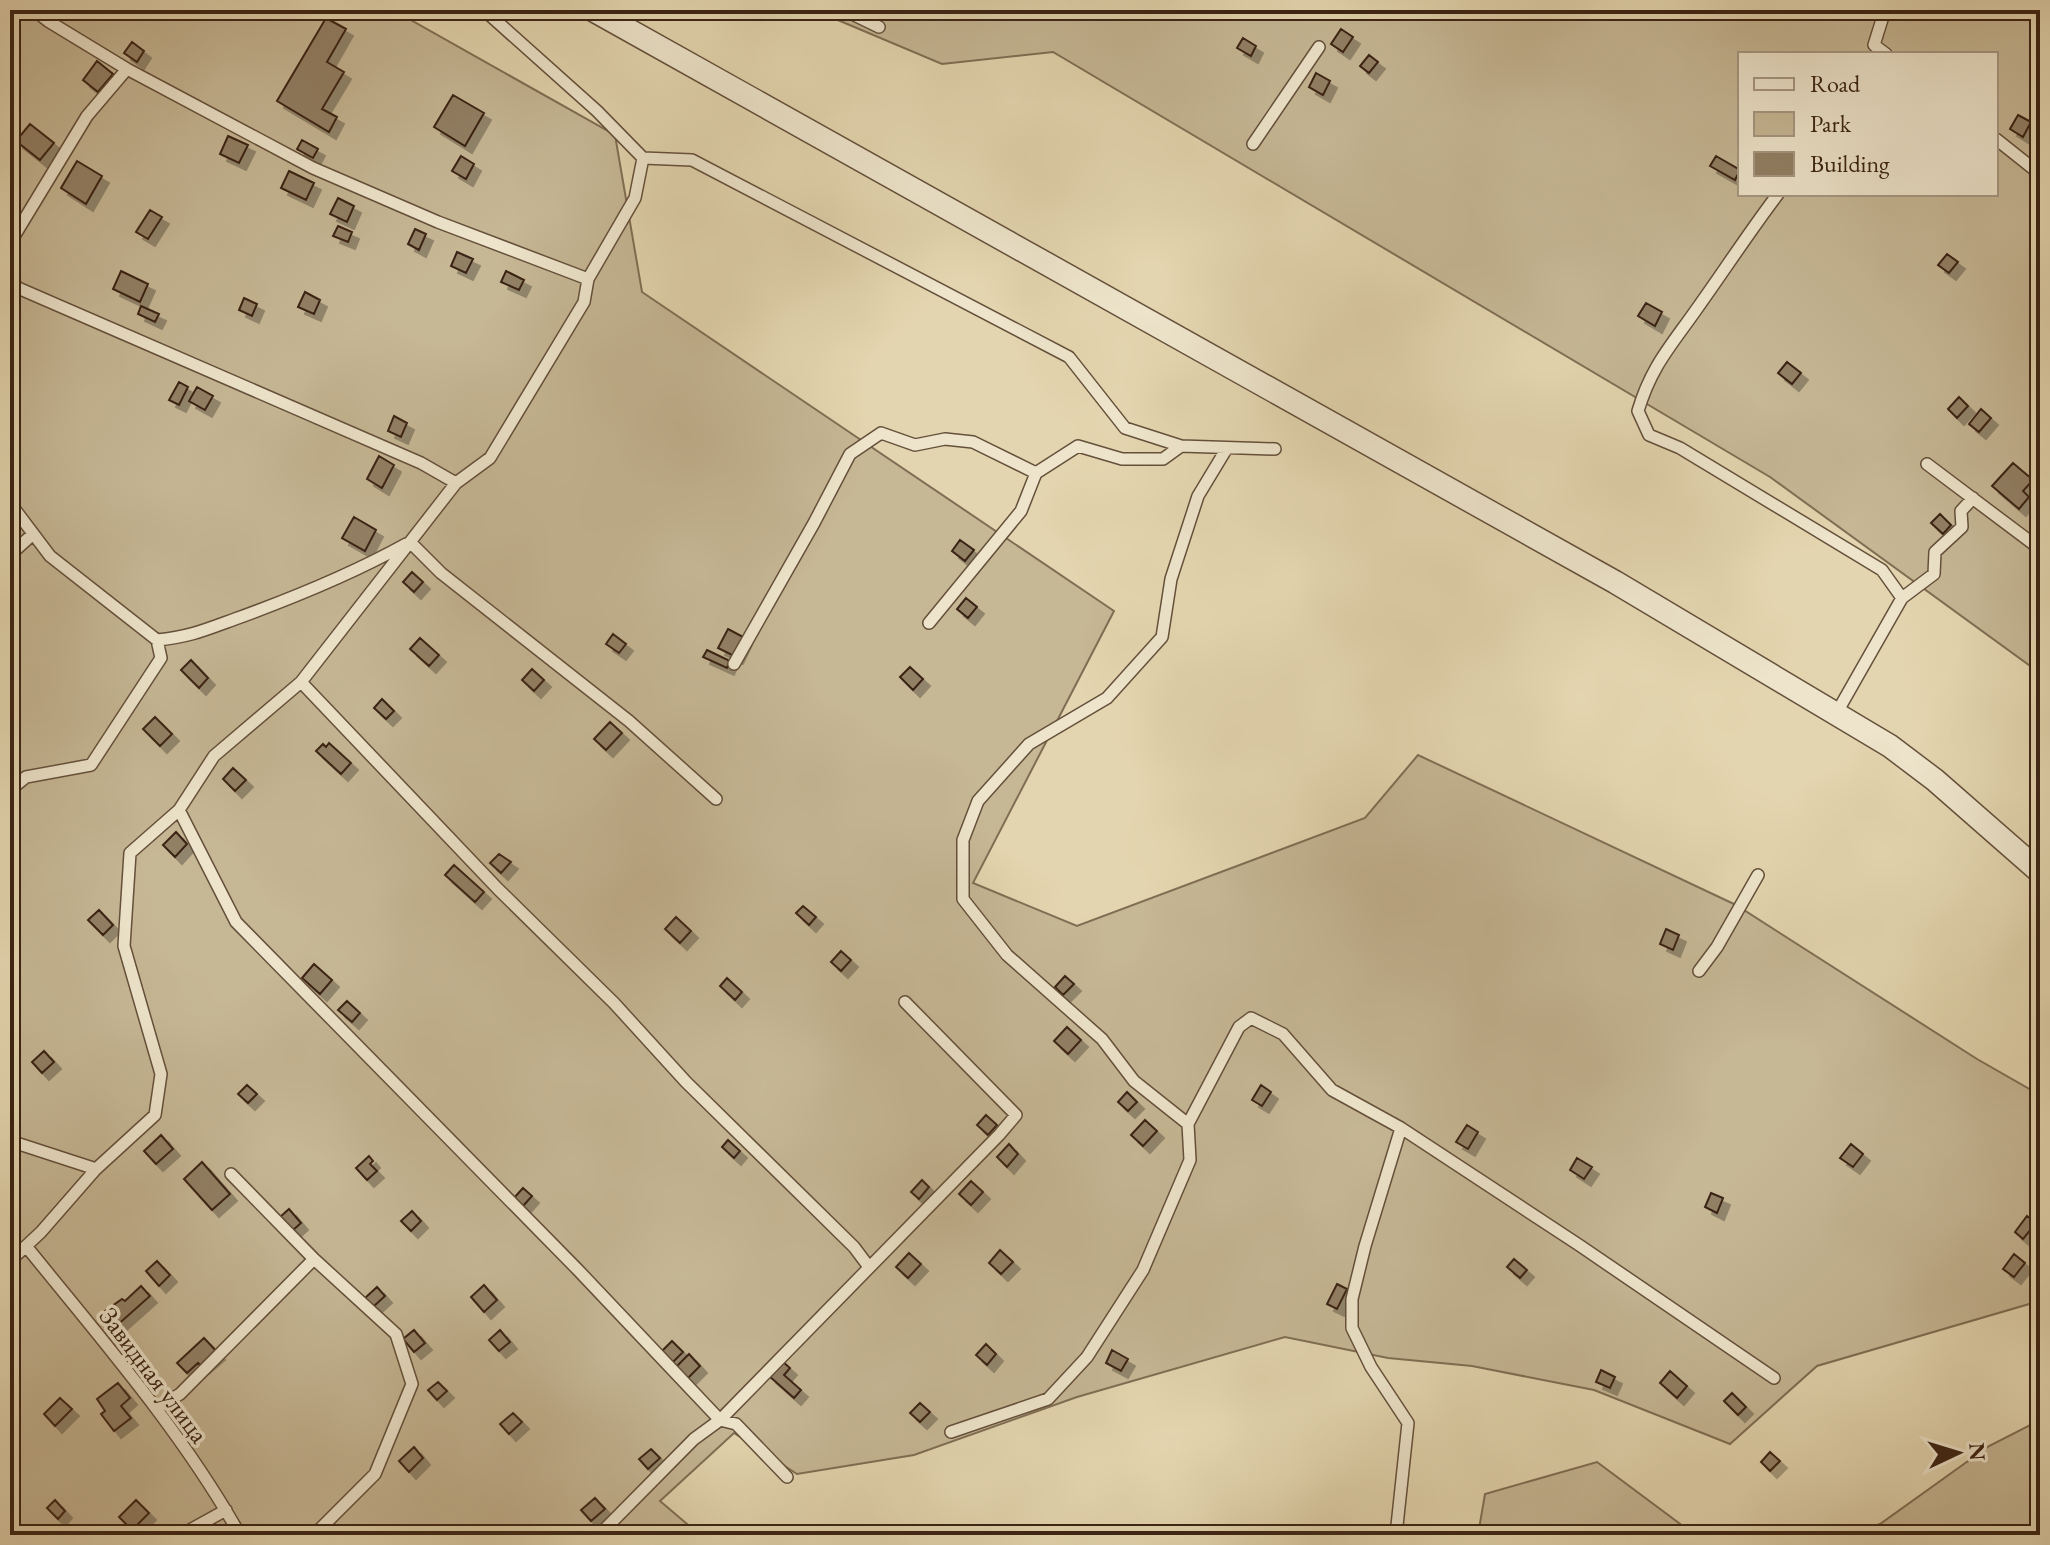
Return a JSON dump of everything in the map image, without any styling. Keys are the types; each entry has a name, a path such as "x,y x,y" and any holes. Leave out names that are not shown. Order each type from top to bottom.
{"street":[{"path":"593,10 1615,582 1890,746 1935,780 2040,872"}],"lane":[{"path":"34,10 127,69 313,168 438,222 588,279"},
{"path":"484,10 597,111 643,158 692,160 1069,357 1125,428 1181,446 1275,449"},
{"path":"844,10 879,27"},
{"path":"1871,49 1885,10"},
{"path":"1253,144 1319,47"},
{"path":"10,243 87,116 127,69"},
{"path":"1998,141 2040,174"},
{"path":"10,1261 96,1169 155,1115 161,1074 124,946 130,853 179,810 214,756 301,682 456,483 490,458 584,302 588,279 635,198 643,158"},
{"path":"1776,196 1660,358 1646,383 1638,411 1649,435 1680,448 1882,570 1902,598"},
{"path":"10,278 18,288 421,463 456,483"},
{"path":"734,664 850,454 881,433 915,445 945,439 973,442 1036,473"},
{"path":"929,623 1021,511 1036,473 1078,446 1122,459 1163,459 1181,446"},
{"path":"1188,1124 1134,1081 1102,1039 1007,955 963,899 963,840 978,801 1029,744 1107,698 1162,637 1171,579 1198,496 1227,448"},
{"path":"1927,464 2040,549"},
{"path":"1836,714 1902,598 1934,574 1935,552 1962,527 1961,511 1973,498"},
{"path":"10,503 50,556 157,640 161,658 91,765 26,777 10,790"},
{"path":"10,555 33,534"},
{"path":"157,640 188,637 283,603 376,561 410,542"},
{"path":"410,542 441,573 629,721 716,799"},
{"path":"301,682 498,889 614,1003 686,1082 854,1247 869,1267"},
{"path":"179,810 236,922 578,1270 720,1420 736,1424 787,1477"},
{"path":"1699,971 1717,947 1758,875"},
{"path":"599,1535 694,1439 720,1420 1016,1115 905,1002"},
{"path":"951,1432 1048,1399 1087,1357 1143,1270 1190,1160 1188,1124 1239,1027 1251,1018 1283,1034 1332,1090 1401,1128 1774,1378"},
{"path":"1396,1535 1408,1423 1371,1367 1352,1328 1352,1299 1401,1128"},
{"path":"10,1141 96,1169"},
{"path":"231,1174 314,1259 396,1334 412,1384 375,1474 314,1535"},
{"name":"Завидная улица","path":"26,1246 156,1408 240,1535"},
{"path":"156,1408 180,1394 314,1259"},
{"path":"181,1535 226,1510"}],"green space":[{"path":"10,10 393,10 615,135 642,292 1114,611 973,883 1077,926 1365,818 1418,755 1736,905 1977,1059 2040,1095 2040,1299 1817,1366 1730,1444 1594,1390 1472,1366 1388,1358 1285,1337 1077,1397 914,1455 797,1474 734,1433 660,1501 700,1535 10,1535"},
{"path":"814,10 2040,10 2040,673 1770,477 1053,52 942,64"},
{"path":"2040,1420 2040,1535 1848,1535 1880,1524 1989,1446"},
{"path":"1597,1462 1695,1535 1478,1535 1485,1494"}],"building":[{"path":"326,18 346,29 327,62 344,72 322,109 337,117 329,132 277,101"},
{"path":"1341,29 1353,37 1343,52 1331,44"},
{"path":"1243,38 1256,46 1251,56 1237,48"},
{"path":"132,42 144,51 137,62 124,53"},
{"path":"1369,55 1378,62 1369,73 1360,66"},
{"path":"97,61 113,74 98,92 83,80"},
{"path":"1316,73 1330,81 1323,95 1309,87"},
{"path":"453,95 484,113 465,146 434,127"},
{"path":"2018,115 2031,122 2023,137 2010,129"},
{"path":"30,124 54,143 40,160 16,141"},
{"path":"228,136 248,145 239,163 220,154"},
{"path":"302,140 318,149 313,158 297,149"},
{"path":"461,156 474,164 466,179 452,171"},
{"path":"1716,156 1738,169 1738,174 1735,180 1710,166"},
{"path":"77,161 102,176 86,204 61,188"},
{"path":"289,171 314,183 306,200 281,188"},
{"path":"338,198 354,206 347,222 330,214"},
{"path":"150,210 162,217 148,239 136,232"},
{"path":"338,226 352,232 348,242 333,236"},
{"path":"415,229 426,234 419,250 408,244"},
{"path":"457,252 473,259 466,273 451,266"},
{"path":"1947,254 1958,262 1949,273 1938,265"},
{"path":"121,271 148,284 140,302 113,289"},
{"path":"506,271 524,280 519,290 501,282"},
{"path":"305,292 320,300 314,314 298,307"},
{"path":"244,298 257,304 252,316 239,310"},
{"path":"1646,303 1662,312 1655,326 1638,316"},
{"path":"141,306 159,314 155,322 138,314"},
{"path":"1787,362 1801,373 1792,384 1778,373"},
{"path":"179,382 188,387 179,405 169,400"},
{"path":"197,387 213,396 205,410 189,401"},
{"path":"1959,397 1968,406 1957,418 1948,409"},
{"path":"1981,409 1991,418 1979,432 1969,424"},
{"path":"394,416 407,423 401,437 388,431"},
{"path":"379,456 394,465 382,488 367,479"},
{"path":"2013,463 2033,480 2023,491 2029,497 2019,509 1992,486"},
{"path":"1940,514 1951,525 1943,534 1931,523"},
{"path":"354,517 376,530 365,551 342,538"},
{"path":"960,540 974,550 965,561 952,551"},
{"path":"412,572 423,582 414,592 403,582"},
{"path":"966,598 977,607 968,618 957,609"},
{"path":"728,629 745,638 736,657 718,648"},
{"path":"613,634 626,644 619,653 606,644"},
{"path":"420,638 439,655 429,666 410,649"},
{"path":"707,650 730,661 727,668 703,657"},
{"path":"191,660 208,678 199,688 181,670"},
{"path":"910,667 923,679 913,690 900,677"},
{"path":"532,669 544,680 534,691 522,680"},
{"path":"382,699 394,711 386,719 374,708"},
{"path":"155,717 172,734 160,746 143,729"},
{"path":"610,722 622,733 606,750 594,739"},
{"path":"329,743 351,763 341,774 316,751"},
{"path":"233,768 246,780 235,791 223,779"},
{"path":"176,832 187,844 175,857 163,845"},
{"path":"499,854 511,862 501,873 490,863"},
{"path":"454,865 484,892 475,902 445,875"},
{"path":"803,906 816,917 809,925 796,913"},
{"path":"99,910 113,925 103,935 88,920"},
{"path":"676,917 691,931 680,943 665,929"},
{"path":"1666,929 1679,935 1673,950 1660,944"},
{"path":"841,951 851,960 841,971 831,962"},
{"path":"314,964 332,980 320,994 302,978"},
{"path":"1065,976 1074,984 1063,995 1055,987"},
{"path":"727,978 742,992 735,1000 720,986"},
{"path":"347,1001 360,1013 352,1022 338,1010"},
{"path":"1067,1027 1081,1040 1068,1054 1054,1041"},
{"path":"44,1051 54,1062 42,1073 32,1062"},
{"path":"247,1085 257,1094 248,1103 238,1094"},
{"path":"1261,1085 1271,1092 1262,1106 1252,1100"},
{"path":"1127,1092 1137,1102 1128,1111 1118,1102"},
{"path":"986,1115 997,1125 988,1135 977,1125"},
{"path":"1145,1120 1157,1131 1143,1146 1131,1135"},
{"path":"1467,1125 1478,1132 1468,1149 1456,1142"},
{"path":"161,1135 173,1149 156,1164 144,1151"},
{"path":"728,1140 740,1151 734,1158 722,1147"},
{"path":"1009,1144 1018,1154 1007,1167 997,1157"},
{"path":"1851,1144 1863,1154 1853,1167 1840,1158"},
{"path":"369,1156 373,1161 370,1164 377,1171 367,1180 356,1168"},
{"path":"1577,1158 1592,1167 1584,1179 1570,1170"},
{"path":"202,1162 230,1194 212,1210 184,1179"},
{"path":"922,1180 929,1187 919,1199 911,1192"},
{"path":"971,1181 983,1192 971,1205 959,1194"},
{"path":"523,1188 532,1196 523,1206 514,1198"},
{"path":"1711,1193 1723,1198 1717,1213 1705,1207"},
{"path":"289,1209 301,1223 292,1231 280,1217"},
{"path":"412,1211 421,1221 411,1231 401,1221"},
{"path":"2027,1216 2036,1223 2023,1239 2015,1232"},
{"path":"1000,1250 1013,1262 1001,1274 989,1263"},
{"path":"909,1253 921,1264 908,1278 896,1267"},
{"path":"2014,1254 2025,1263 2014,1277 2003,1269"},
{"path":"1514,1259 1527,1270 1520,1278 1507,1267"},
{"path":"157,1261 170,1275 159,1286 146,1271"},
{"path":"1337,1284 1347,1289 1337,1309 1327,1304"},
{"path":"484,1285 497,1300 484,1312 471,1297"},
{"path":"141,1286 150,1296 114,1328 101,1314 122,1299 125,1301"},
{"path":"377,1287 385,1296 373,1307 365,1298"},
{"path":"414,1330 425,1343 414,1352 403,1339"},
{"path":"500,1330 510,1342 499,1351 489,1340"},
{"path":"204,1338 218,1353 202,1367 198,1363 187,1373 177,1363"},
{"path":"672,1341 683,1352 673,1362 662,1351"},
{"path":"986,1344 996,1354 987,1365 976,1355"},
{"path":"1112,1350 1128,1359 1121,1371 1106,1363"},
{"path":"689,1354 700,1366 687,1379 676,1367"},
{"path":"782,1361 790,1368 784,1375 801,1390 794,1398 769,1376"},
{"path":"1601,1370 1615,1377 1610,1388 1596,1382"},
{"path":"1670,1371 1687,1386 1677,1398 1660,1383"},
{"path":"438,1382 447,1391 437,1400 428,1390"},
{"path":"118,1383 130,1398 121,1406 131,1418 114,1431 101,1414 105,1411 97,1399"},
{"path":"1732,1393 1746,1407 1738,1415 1724,1401"},
{"path":"60,1398 72,1409 55,1426 44,1414"},
{"path":"920,1403 930,1412 920,1422 910,1413"},
{"path":"513,1413 522,1422 509,1434 500,1424"},
{"path":"414,1447 423,1458 409,1472 399,1461"},
{"path":"651,1449 660,1458 648,1469 639,1459"},
{"path":"1770,1452 1780,1461 1770,1471 1761,1462"},
{"path":"595,1498 605,1509 591,1521 581,1510"},
{"path":"55,1500 65,1511 58,1519 47,1508"},
{"path":"136,1500 149,1513 132,1530 119,1517"}]}
